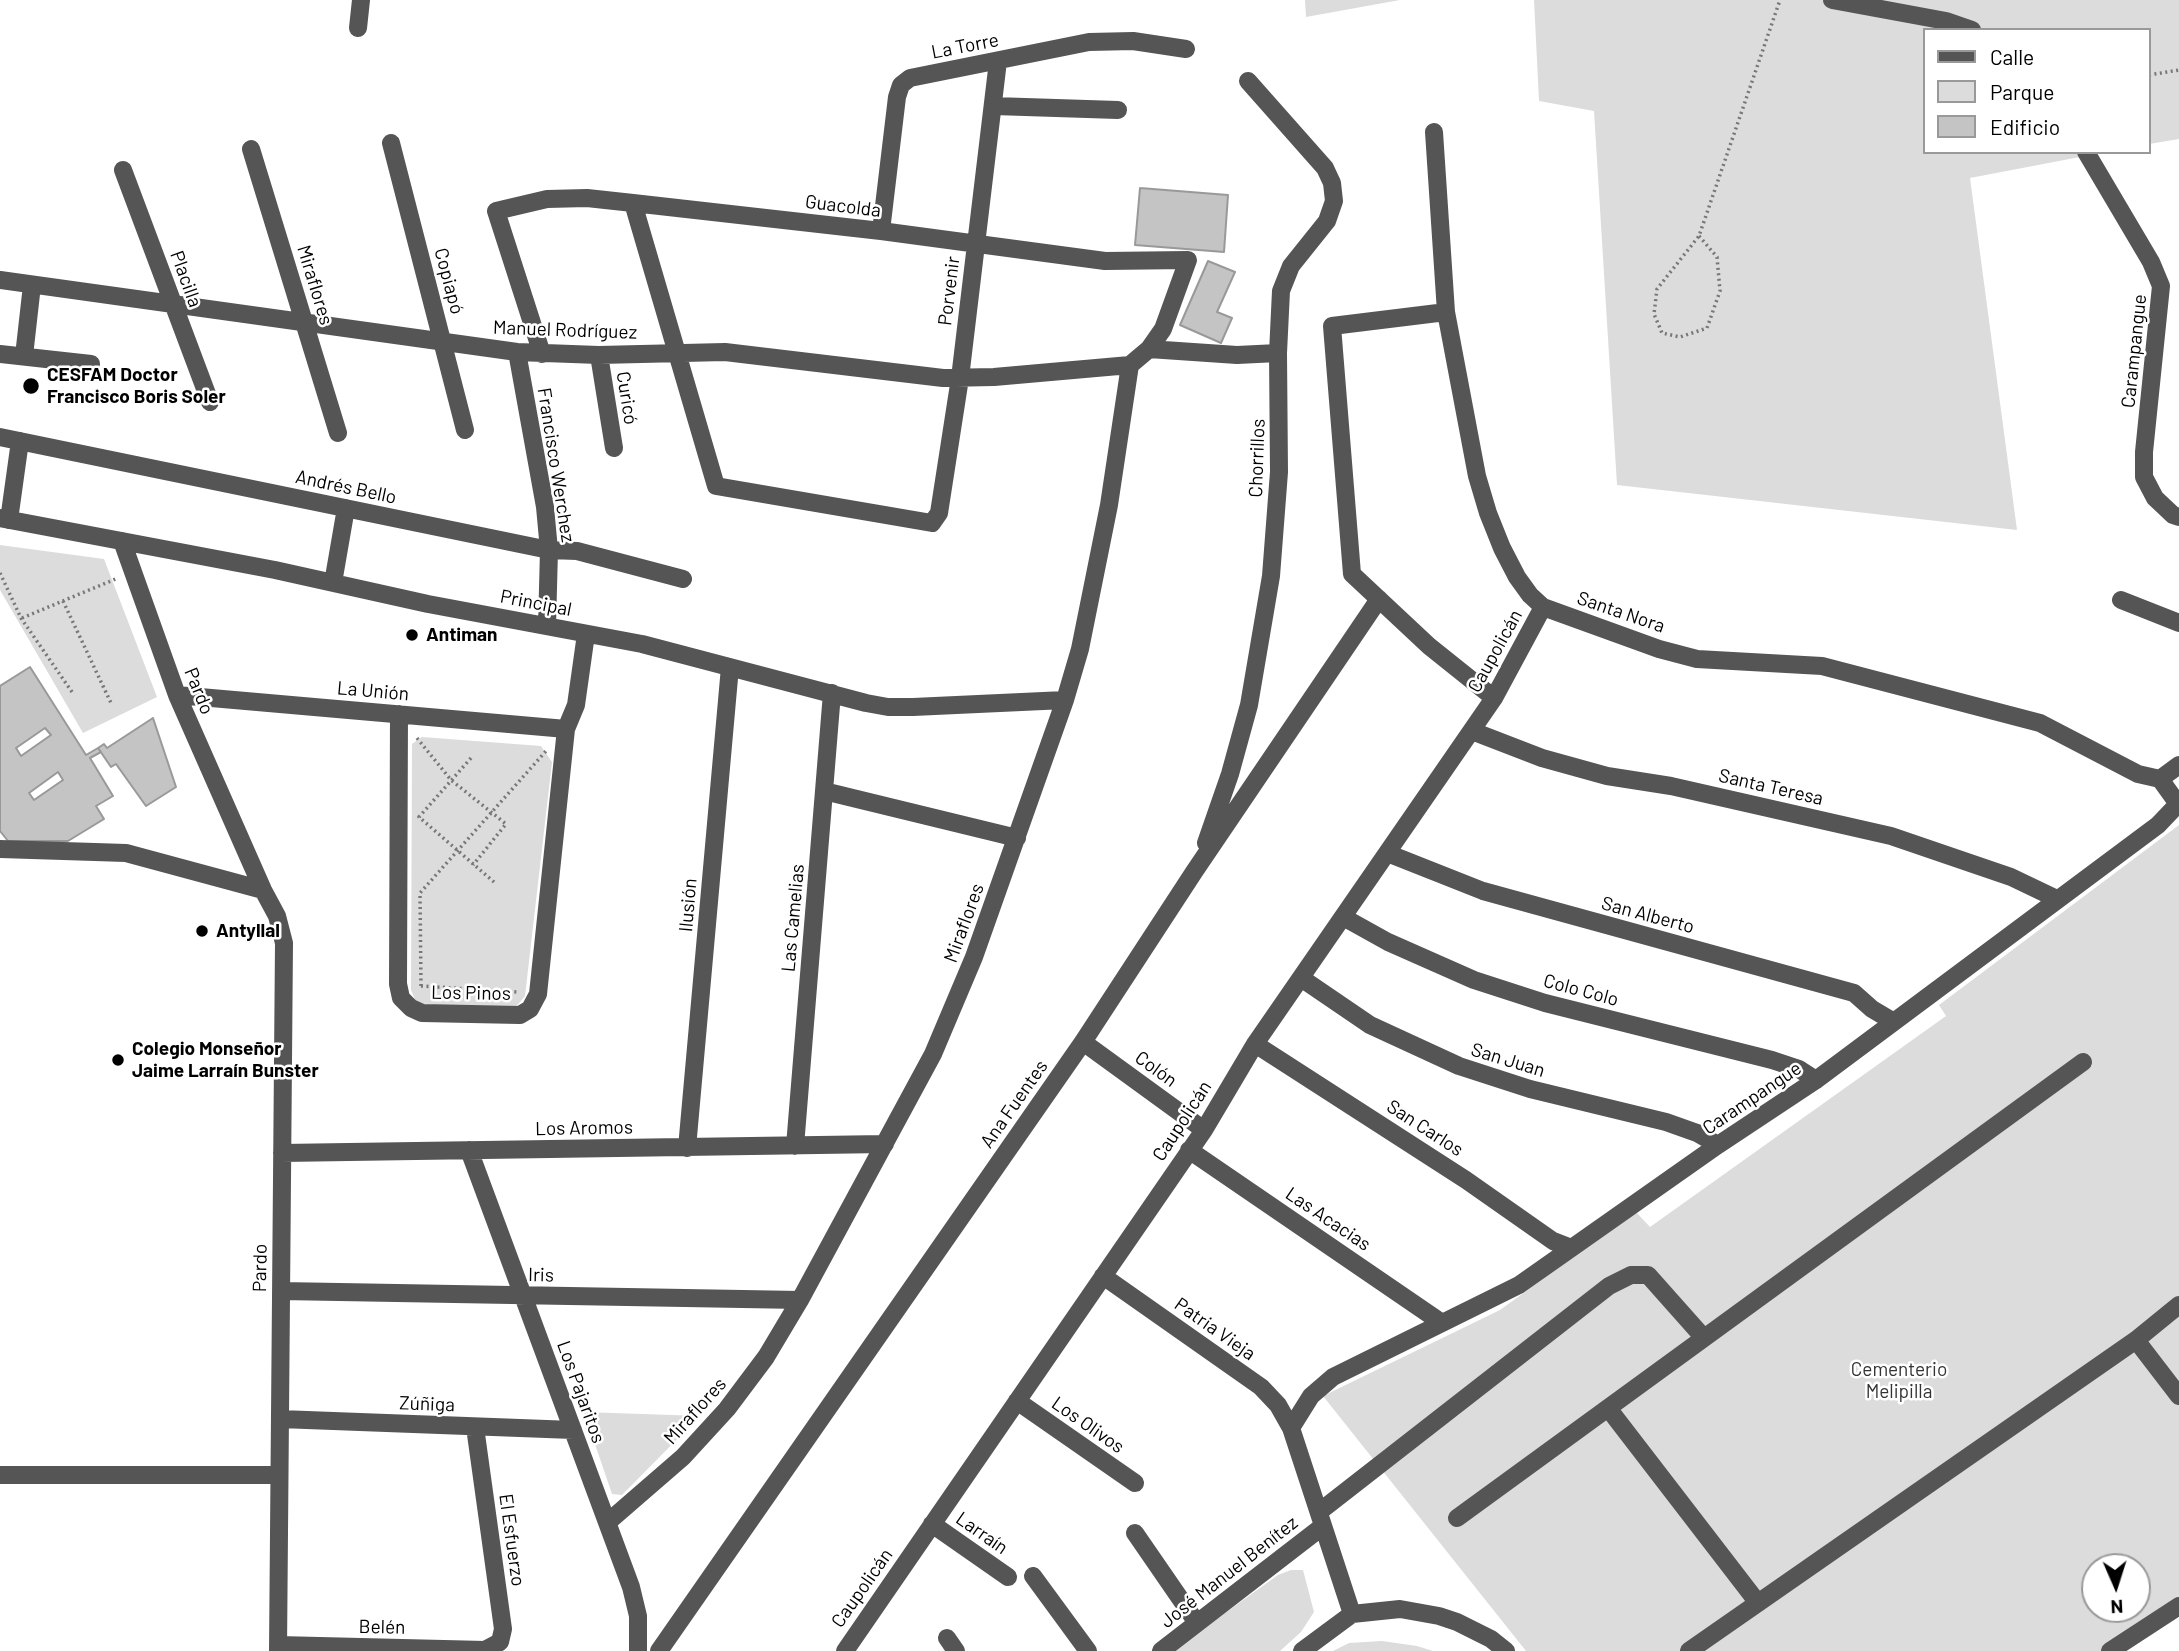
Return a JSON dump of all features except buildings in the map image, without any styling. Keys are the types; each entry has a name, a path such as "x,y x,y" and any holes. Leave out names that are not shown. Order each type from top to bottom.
{"street":[{"path":"358,27 361,0"},
{"path":"1832,0 1946,20 1967,28"},
{"name":"La Torre","path":"881,232 897,97 901,85 910,78 1089,42 1115,40 1186,49"},
{"name":"Porvenir","path":"678,353 716,486 932,523 939,513 960,379 998,61"},
{"name":"Chorrillos","path":"1194,872 1219,807 1240,740 1264,623 1274,544 1279,472 1279,307 1286,276 1297,256 1327,221 1334,192 1325,168 1248,81"},
{"path":"994,106 1118,110"},
{"name":"Santa Nora","path":"1434,132 1446,312 1478,476 1488,513 1502,548 1517,577 1543,607 1659,649 1698,659 1822,666 2040,723 2138,774 2160,779"},
{"name":"Copiapó","path":"391,143 465,430"},
{"name":"Miraflores","path":"251,149 338,433"},
{"name":"Carampangue","path":"2087,154 2151,262 2161,286 2144,452 2144,477 2155,498 2173,515 2179,517"},
{"name":"Placilla","path":"123,170 210,402"},
{"name":"Guacolda","path":"542,354 496,211 567,197 881,232 1105,261 1188,260 1163,329 1149,349"},
{"path":"633,203 678,353"},
{"name":"Manuel Rodríguez","path":"0,280 444,343 542,354 710,351 925,378 960,379 1130,365"},
{"path":"24,356 32,285"},
{"path":"1446,312 1332,326 1352,574 1429,646 1494,698"},
{"path":"1130,365 1149,349 1237,355 1278,353"},
{"name":"Francisco Werchez","path":"517,352 541,474 549,550 548,626"},
{"path":"0,354 90,363"},
{"name":"Curicó","path":"599,355 614,448"},
{"name":"Miraflores","path":"608,1522 683,1457 727,1409 766,1357 885,1144 955,1006 1017,838 1080,649 1094,583 1130,365"},
{"name":"Andrés Bello","path":"0,437 549,550 577,551 683,579"},
{"path":"5,519 20,441"},
{"path":"333,583 346,508"},
{"name":"Principal","path":"5,519 642,644 888,706 1065,700"},
{"name":"Pardo","path":"122,541 177,695 277,916 284,943 278,1648"},
{"name":"Ana Fuentes","path":"659,1651 1083,1042 1194,872 1379,599"},
{"path":"2120,600 2179,623"},
{"name":"Caupolicán","path":"845,1651 1204,1130 1255,1044 1472,731 1494,698 1543,607"},
{"name":"Los Pinos","path":"398,984 401,998 422,1013 520,1015 530,1009 538,994 566,729 576,705 586,634"},
{"name":"Ilusión","path":"687,1148 730,667"},
{"name":"Las Camelias","path":"795,1146 832,693"},
{"name":"La Unión","path":"177,695 566,729"},
{"path":"398,984 399,714"},
{"name":"Santa Teresa","path":"1472,731 1542,758 1608,776 1671,786 1891,836 2011,877 2057,899"},
{"path":"2160,779 2179,765"},
{"name":"Carampangue","path":"1292,1428 1311,1396 1333,1377 1519,1285 1718,1145 1816,1080 2158,825 2178,804 2160,779"},
{"path":"824,791 1017,838"},
{"path":"0,849 113,851 263,890"},
{"name":"San Alberto","path":"1387,853 1483,891 1854,993 1872,1009 1894,1022"},
{"name":"Colo Colo","path":"1343,917 1388,942 1474,980 1545,1003 1772,1060 1799,1069 1816,1080"},
{"name":"San Juan","path":"1301,978 1370,1025 1459,1066 1530,1090 1666,1122 1697,1133 1718,1145"},
{"name":"Colón","path":"1083,1042 1204,1130"},
{"name":"San Carlos","path":"1255,1044 1466,1180 1553,1241 1571,1248"},
{"path":"1457,1518 2083,1062"},
{"name":"Los Aromos","path":"282,1153 885,1144"},
{"name":"Los Pajaritos","path":"469,1150 635,1601 639,1630 638,1651"},
{"name":"Las Acacias","path":"1189,1150 1442,1323"},
{"name":"José Manuel Benítez","path":"1161,1651 1609,1286 1631,1275 1648,1275 1704,1338"},
{"name":"Patria Vieja","path":"1103,1276 1261,1387 1278,1405 1292,1428 1352,1614"},
{"name":"Iris","path":"281,1291 800,1300"},
{"path":"1689,1651 2136,1340 2179,1305"},
{"path":"2136,1340 2179,1396"},
{"name":"Los Olivos","path":"1017,1401 1135,1483"},
{"path":"1608,1408 1758,1603"},
{"name":"Zúñiga","path":"280,1419 573,1430"},
{"name":"El Esfuerzo","path":"475,1427 503,1629 500,1642 485,1650"},
{"path":"0,1475 279,1475"},
{"name":"Larraín","path":"932,1524 1008,1577"},
{"path":"1135,1534 1197,1623"},
{"path":"1033,1576 1088,1651"},
{"path":"2110,1651 2179,1606"},
{"path":"1302,1651 1352,1614 1400,1609 1439,1616 1475,1629 1506,1651"},
{"path":"639,1630 675,1626"},
{"name":"Belén","path":"278,1648 485,1650"}],"path":[{"path":"1699,236 1717,257 1720,291 1707,328 1680,337 1662,333 1654,314 1657,289 1699,236 1780,0"},
{"path":"2151,75 2179,70"},
{"path":"21,618 133,572"},
{"path":"0,573 21,618 72,692"},
{"path":"63,601 111,703"},
{"path":"399,714 451,780 506,824 473,865"},
{"path":"421,986 420,892 566,729"},
{"path":"471,758 419,817 494,882"},
{"path":"398,984 538,994"}],"green space":[{"path":"1305,0 1400,0 1306,17"},
{"path":"1534,0 2179,0 2179,139 2151,144 2151,28 1924,28 1924,154 2096,154 1970,178 2017,530 1617,485 1594,111 1539,101"},
{"path":"0,545 104,559 157,697 83,733 0,590"},
{"path":"422,737 541,746 552,762 525,996 515,1008 417,1004 411,990 412,744"},
{"name":"Cementerio Melipilla","path":"2179,825 2179,1602 2118,1651 1526,1651 1323,1396 1500,1310 1636,1212 1650,1227 1946,1016 1939,1005"},
{"path":"584,1412 700,1416 622,1495 612,1494"},
{"path":"1291,1570 1303,1570 1314,1612 1301,1632 1280,1651 1172,1651 1278,1575"},
{"path":"1382,1641 1433,1651 1333,1651 1349,1643"}],"place":[{"name":"CESFAM Doctor Francisco Boris Soler","path":"31,386"},
{"name":"Antiman","path":"412,635"},
{"name":"Antyllal","path":"202,931"},
{"name":"Colegio Monseñor Jaime Larraín Bunster","path":"118,1060"}]}
